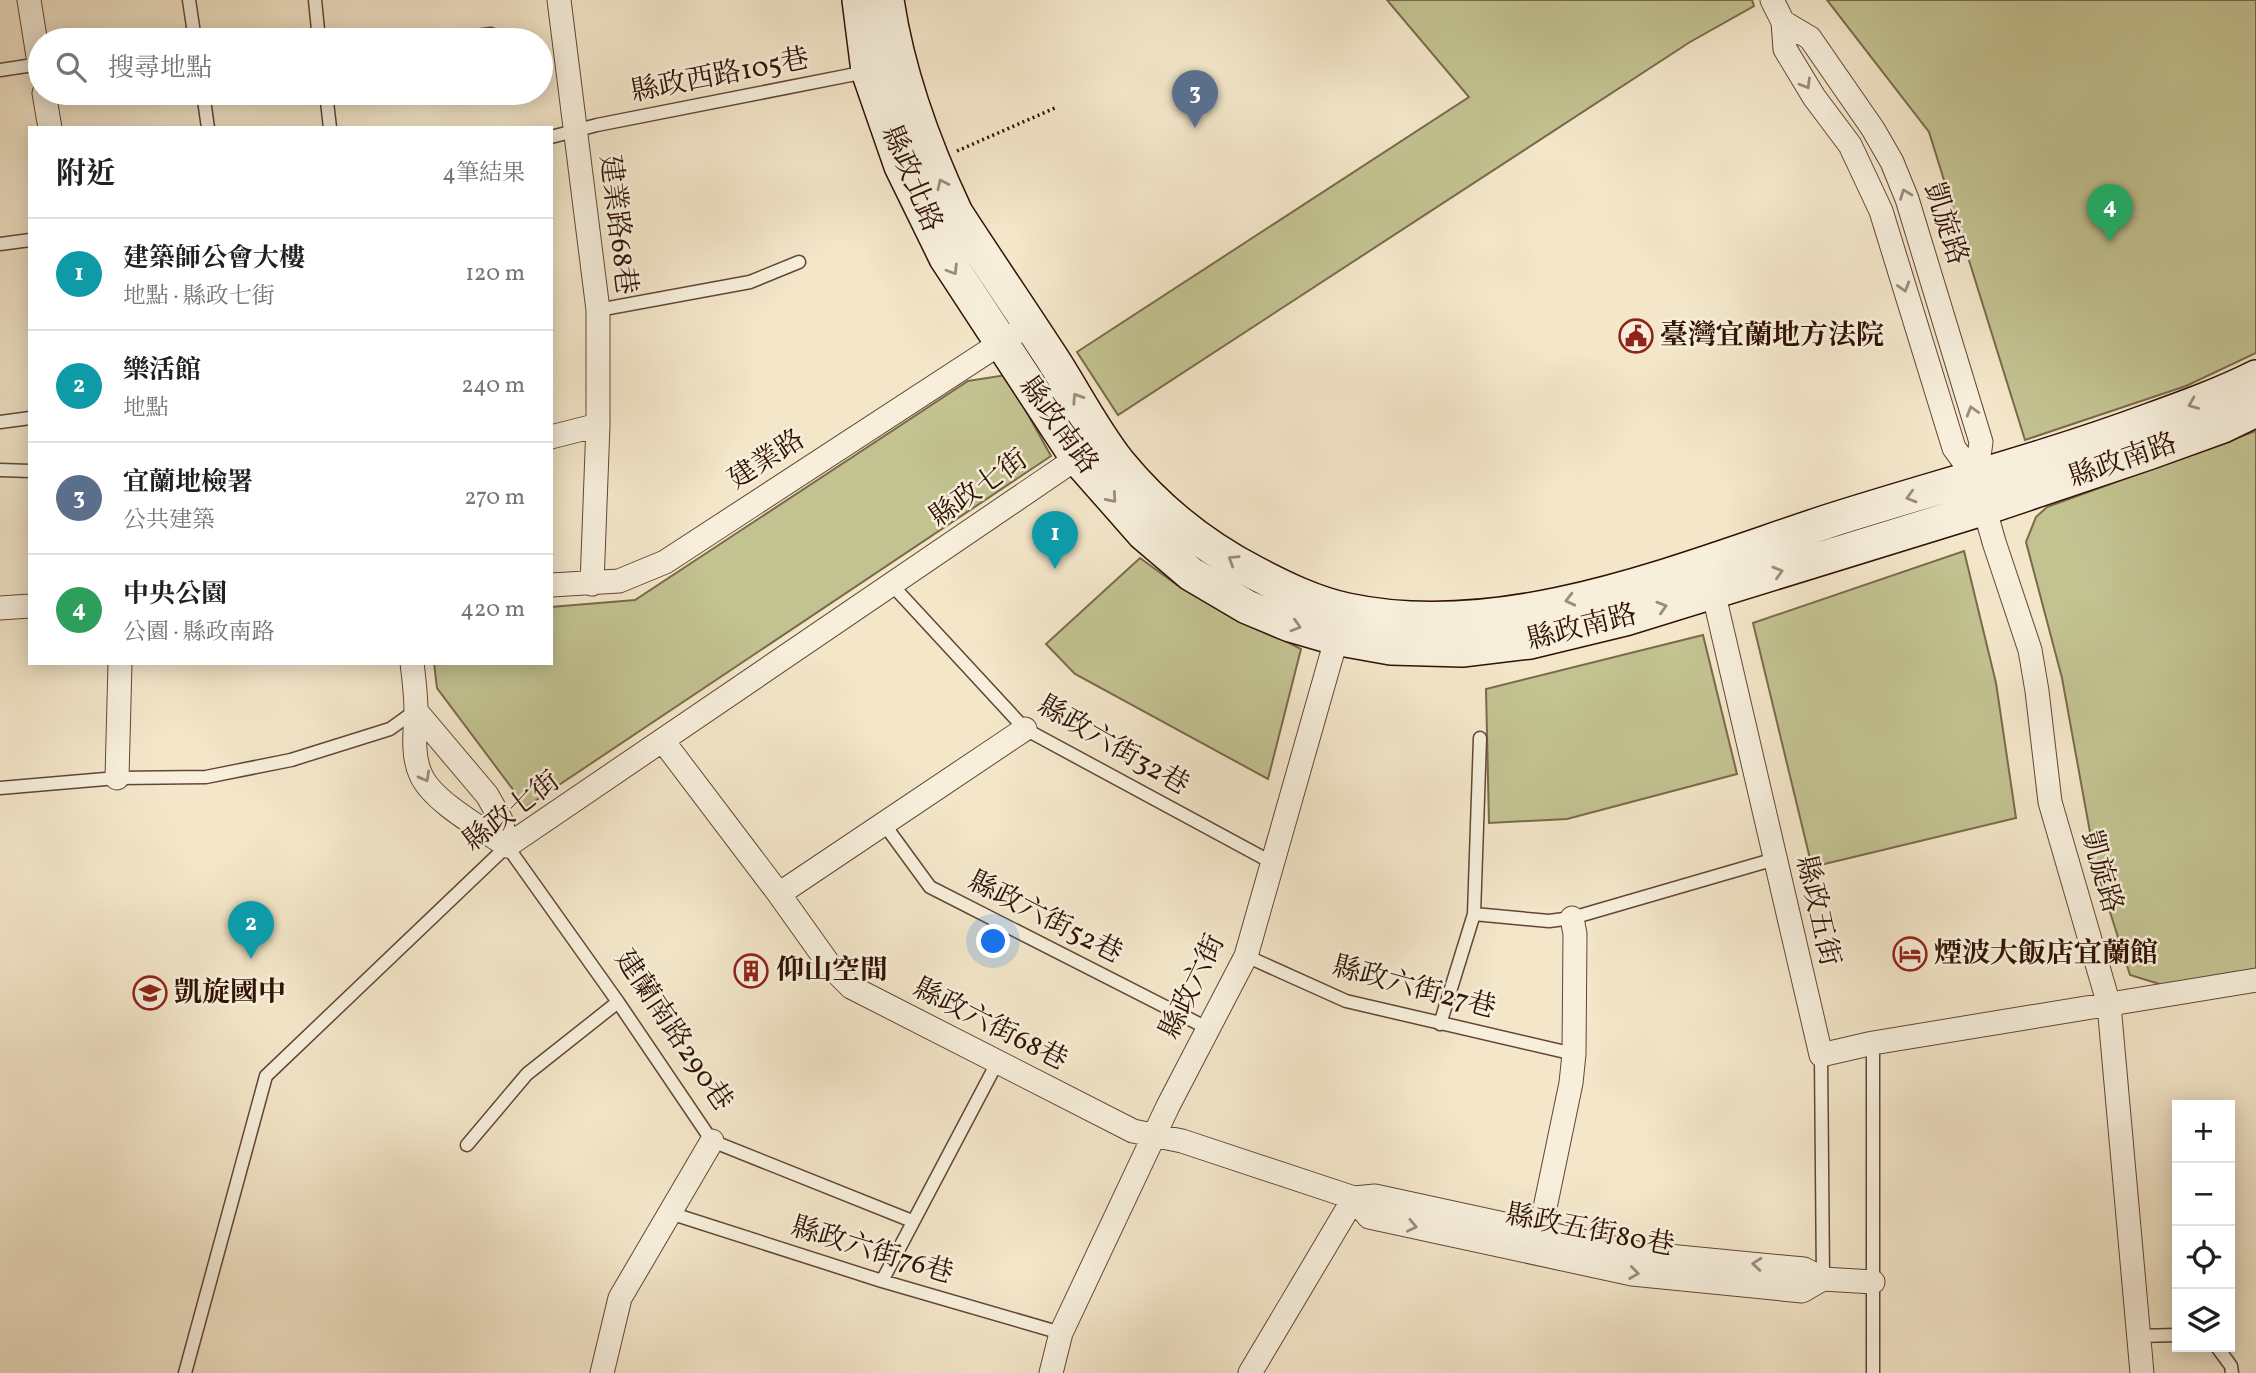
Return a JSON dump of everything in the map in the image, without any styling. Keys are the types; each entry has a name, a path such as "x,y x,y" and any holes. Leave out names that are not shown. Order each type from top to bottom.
{"street":[{"path":"29,0 34,28"},
{"name":"建業路68巷","path":"558,0 598,310 598,425 592,584"},
{"name":"縣政北路","path":"859,0 884,68 901,166 940,247 1000,344"},
{"name":"縣政北路","path":"884,68 892,38 887,0"},
{"name":"凱旋路","path":"1772,0 1783,22 1785,49 1814,97 1850,145 1881,211 1954,449 1981,493 1994,542 2030,650 2050,802 2109,1005 2142,1373"},
{"name":"縣政北路","path":"884,68 906,90 932,161 956,213 1030,324"},
{"path":"46,105 50,126"},
{"name":"縣政南路","path":"1030,324 1118,461 1157,504 1239,565 1294,593 1340,624"},
{"name":"建業路","path":"553,585 619,581 665,562 1030,324"},
{"name":"縣政南路","path":"1000,344 1077,458 1144,534 1191,574 1247,607 1290,625 1340,624 1395,616 1457,619 1520,612 1631,585 1709,577 1847,516 1981,493 2148,453 2223,426 2256,410"},
{"name":"縣政南路","path":"1981,493 2118,432 2189,406 2256,377"},
{"path":"553,436 598,425"},
{"name":"縣政七街","path":"507,846 1077,458"},
{"name":"縣政五街","path":"1709,577 1821,1055"},
{"path":"0,608 28,606"},
{"name":"縣政六街","path":"1051,1373 1061,1333 1207,1028 1246,956 1340,624"},
{"path":"117,778 120,665"},
{"path":"412,665 416,711 413,737 421,775 439,797 461,816 507,846"},
{"path":"416,711 487,795 501,820 507,846"},
{"path":"779,894 1025,729"},
{"name":"縣政六街68巷","path":"663,741 831,967 850,987 1133,1131 1156,1135"},
{"path":"1538,1242 1572,1083 1575,934 1572,918"},
{"path":"1821,1055 2256,980"},
{"name":"縣政五街80巷","path":"1156,1135 1207,1149 1354,1198 1375,1196 1538,1242 1632,1274 1802,1290 1823,1279 1873,1282"},
{"name":"建蘭南路290巷","path":"602,1373 620,1298 712,1141"},
{"path":"1250,1373 1354,1198"}],"lane":[{"path":"189,0 193,28"},
{"path":"315,0 318,28"},
{"path":"0,70 28,67"},
{"name":"縣政西路105巷","path":"553,136 884,68"},
{"path":"205,105 208,126"},
{"path":"327,105 330,126"},
{"path":"0,244 28,240"},
{"path":"598,310 750,282 799,262"},
{"path":"0,422 28,418"},
{"path":"0,470 28,471"},
{"name":"縣政六街32巷","path":"892,585 1025,729 1271,862"},
{"path":"0,788 117,778 206,777 291,760 390,729 416,711"},
{"path":"1440,1024 1474,914 1480,738"},
{"name":"縣政六街52巷","path":"884,824 930,887 1207,1028"},
{"name":"建蘭南路290巷","path":"507,846 618,1002 712,1141"},
{"name":"縣政七街","path":"185,1373 266,1076 507,846"},
{"path":"1474,914 1549,921 1572,918 1774,859"},
{"name":"縣政六街27巷","path":"1246,956 1346,1001 1574,1054"},
{"path":"467,1145 527,1074 618,1002"},
{"path":"1873,1044 1873,1373"},
{"name":"縣政五街","path":"1821,1055 1823,1279"},
{"path":"882,1281 998,1061"},
{"path":"712,1141 912,1221"},
{"name":"縣政六街76巷","path":"670,1213 882,1281 1061,1333"},
{"path":"2138,1336 2172,1335"},
{"path":"2221,1352 2231,1366 2232,1373"}],"path":[{"path":"932,161 1055,108"}],"shaded area":[{"path":"1387,0 1752,0 1754,6 1690,42 1118,415 1077,352 1469,97"},
{"path":"1827,0 2256,0 2256,353 2186,386 2025,440 1929,132"},
{"path":"1006,375 1051,456 526,807 437,688 434,665 553,665 553,607 635,600 968,381"},
{"path":"2256,431 2256,969 2169,987 2130,975 2097,871 2062,678 2026,542 2036,517 2047,507"},
{"path":"1964,551 1996,683 2016,818 1812,867 1753,623"},
{"path":"1140,558 1177,585 1301,649 1268,779 1075,674 1046,644"},
{"path":"1703,635 1737,774 1567,819 1489,823 1486,689"}],"place":[{"name":"宜蘭地檢署","path":"1195,128"},
{"name":"中央公園","path":"2110,242"},
{"name":"臺灣宜蘭地方法院","path":"1636,336"},
{"name":"建築師公會大樓","path":"1055,569"},
{"name":"煙波大飯店宜蘭館","path":"1910,954"},
{"name":"樂活館","path":"251,959"},
{"name":"仰山空間","path":"751,971"},
{"name":"凱旋國中","path":"150,993"}]}
